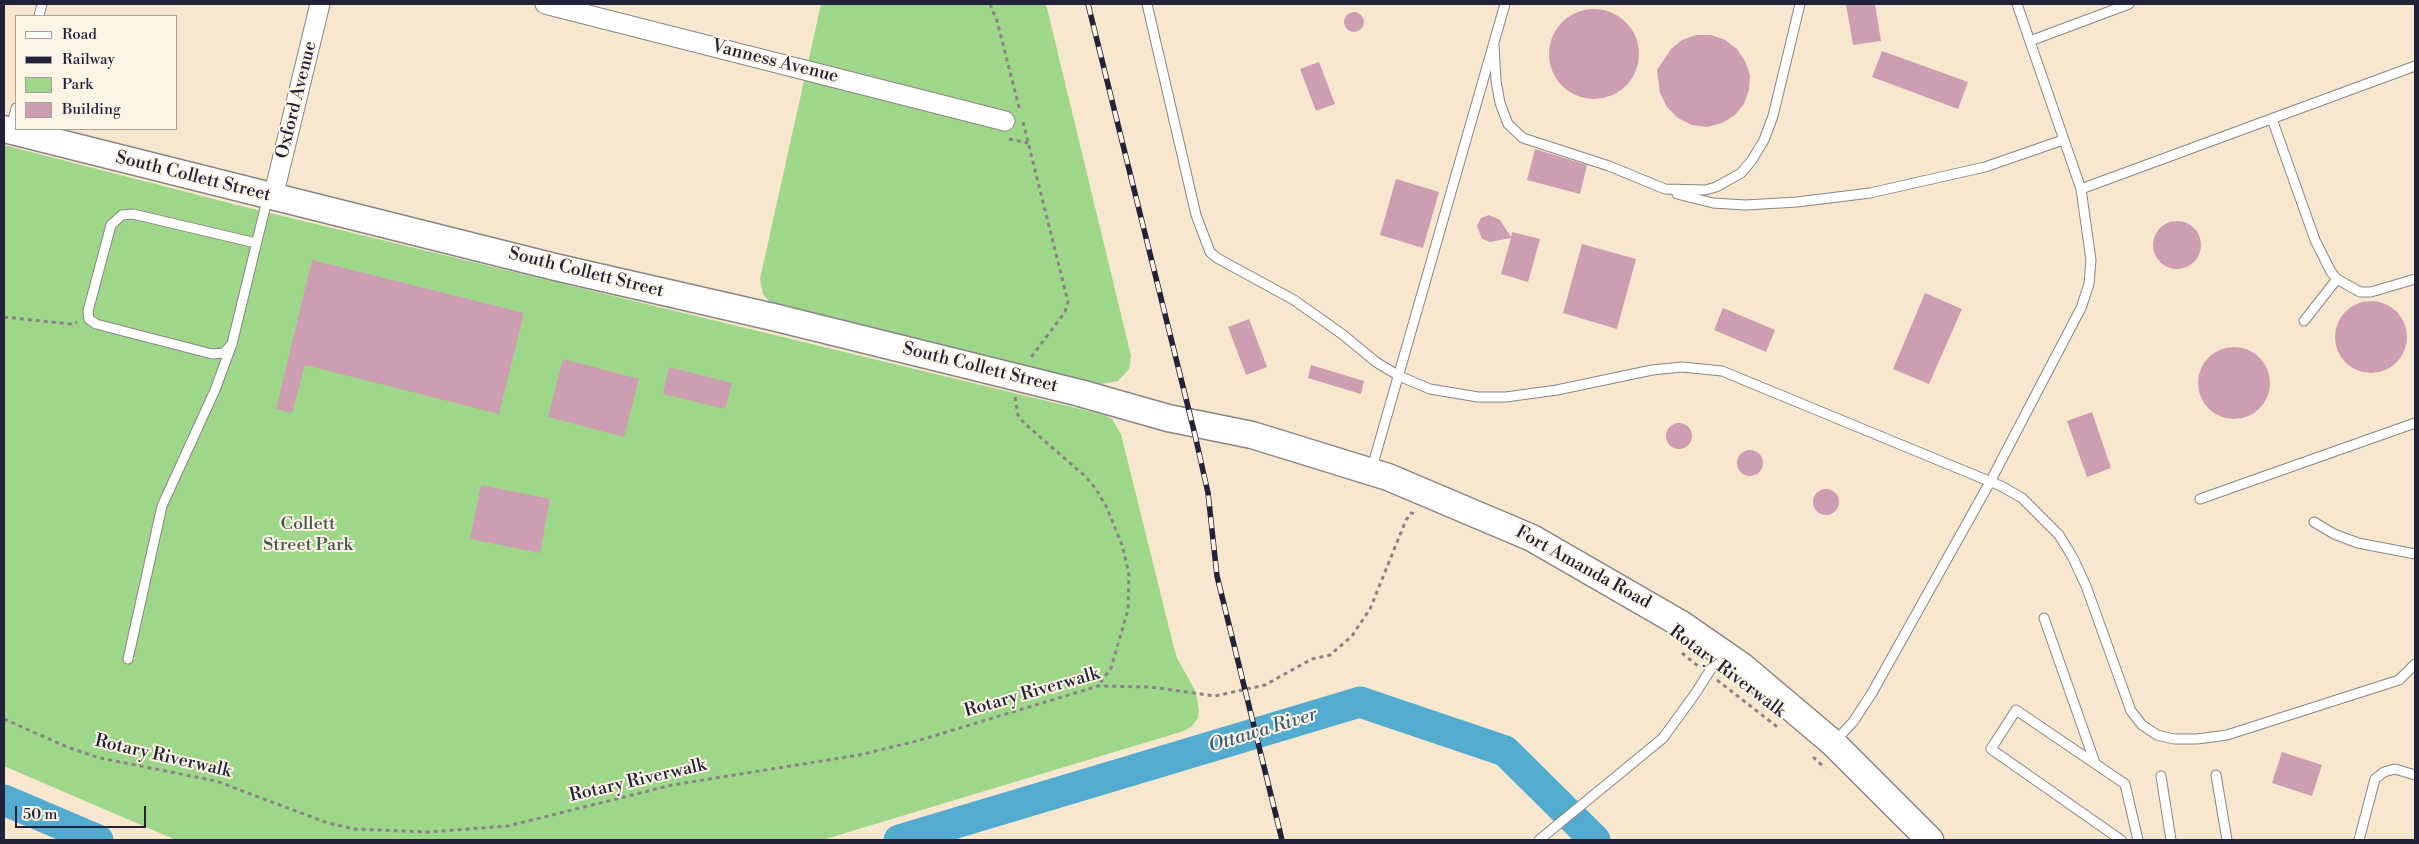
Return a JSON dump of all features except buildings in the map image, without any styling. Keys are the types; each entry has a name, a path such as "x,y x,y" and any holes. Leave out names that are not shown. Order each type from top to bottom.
{"street":[{"name":"Oxford Avenue","path":"270,197 320,4"},
{"name":"Vanness Avenue","path":"545,4 1005,121"},
{"name":"South Collett Street","path":"35,130 270,197 565,269 773,316 1168,418"},
{"name":"Fort Amanda Road","path":"1168,418 1252,435 1371,471 1455,504 1532,538 1619,587 1715,663 1765,685 1833,743 1930,840"}],"lane":[{"path":"1147,4 1196,215 1210,252 1217,258 1294,300 1342,334 1376,362 1400,376 1430,389 1478,397 1506,397 1556,390 1652,370 1682,367 1722,371 1990,482 2022,498 2060,535 2086,586 2131,711 2142,725 2157,735 2174,739 2228,735 2415,675"},
{"path":"1371,471 1400,376 1505,4"},
{"path":"1665,189 1691,192 1716,187 1740,173 1752,160 1764,140 1773,116 1800,4"},
{"path":"1833,743 1853,722 1872,693 1990,482 2081,308 2089,284 2091,260 2082,189 2063,140 2017,4"},
{"path":"2030,40 2129,4"},
{"path":"1494,44 1495,70 1500,103 1508,124 1515,132 1533,143 1609,166 1688,198 1713,203 1746,204 1806,201 1870,192 1928,181 1985,167 2063,140"},
{"path":"2082,189 2415,66"},
{"path":"2272,119 2315,240 2337,280 2360,292 2371,292 2415,279"},
{"path":"128,659 162,506 215,390 232,340 256,243 270,197"},
{"path":"232,340 224,352 215,354 96,324 89,319 88,310 110,229 113,221 122,215 133,214 256,243"},
{"path":"2304,321 2337,280"},
{"path":"2200,499 2415,423"},
{"path":"2314,522 2334,534 2358,543 2415,554"},
{"path":"2044,618 2095,763"},
{"path":"1539,840 1663,738 1688,705 1715,663"},
{"path":"2399,680 2415,664"},
{"path":"2120,840 1990,749 2016,710 2125,784 2138,840"},
{"path":"2359,840 2375,779 2384,772 2395,769 2415,775"},
{"path":"2216,775 2227,840"},
{"path":"2161,776 2171,840"}],"path":[{"path":"990,4 997,21 1068,302 1065,312 1017,378 1015,406 1018,415 1085,476 1096,489 1107,508 1122,545 1129,574 1128,610 1111,668 1098,686"},
{"path":"4,317 70,324 89,319"},
{"name":"Rotary Riverwalk","path":"4,718 67,747 92,755 157,771 216,781 325,822 354,829 428,832 508,826 672,785 859,755 917,741 1098,686 1150,687 1215,696 1265,685 1312,660 1330,655 1352,636 1370,609 1406,520 1411,513 1418,514"},
{"name":"Rotary Riverwalk","path":"1679,651 1715,663 1786,733"},
{"path":"1808,752 1829,772"}],"green space":[{"path":"821,4 1046,4 1131,356 1129,369 1118,381 1101,384 774,305 763,294 760,279"},
{"name":"Collett Street Park","path":"4,145 233,204 1105,415 1112,419 1121,434 1177,658 1196,692 1199,711 1198,718 1192,726 1184,731 822,840 176,840 4,766"}],"waterway":[{"name":"Ottawa River","path":"899,840 1360,702 1505,751 1595,840"},
{"name":"Ottawa River","path":"4,800 98,840"}],"railway":[{"path":"1088,4 1195,435 1208,493 1217,576 1282,840"}]}
